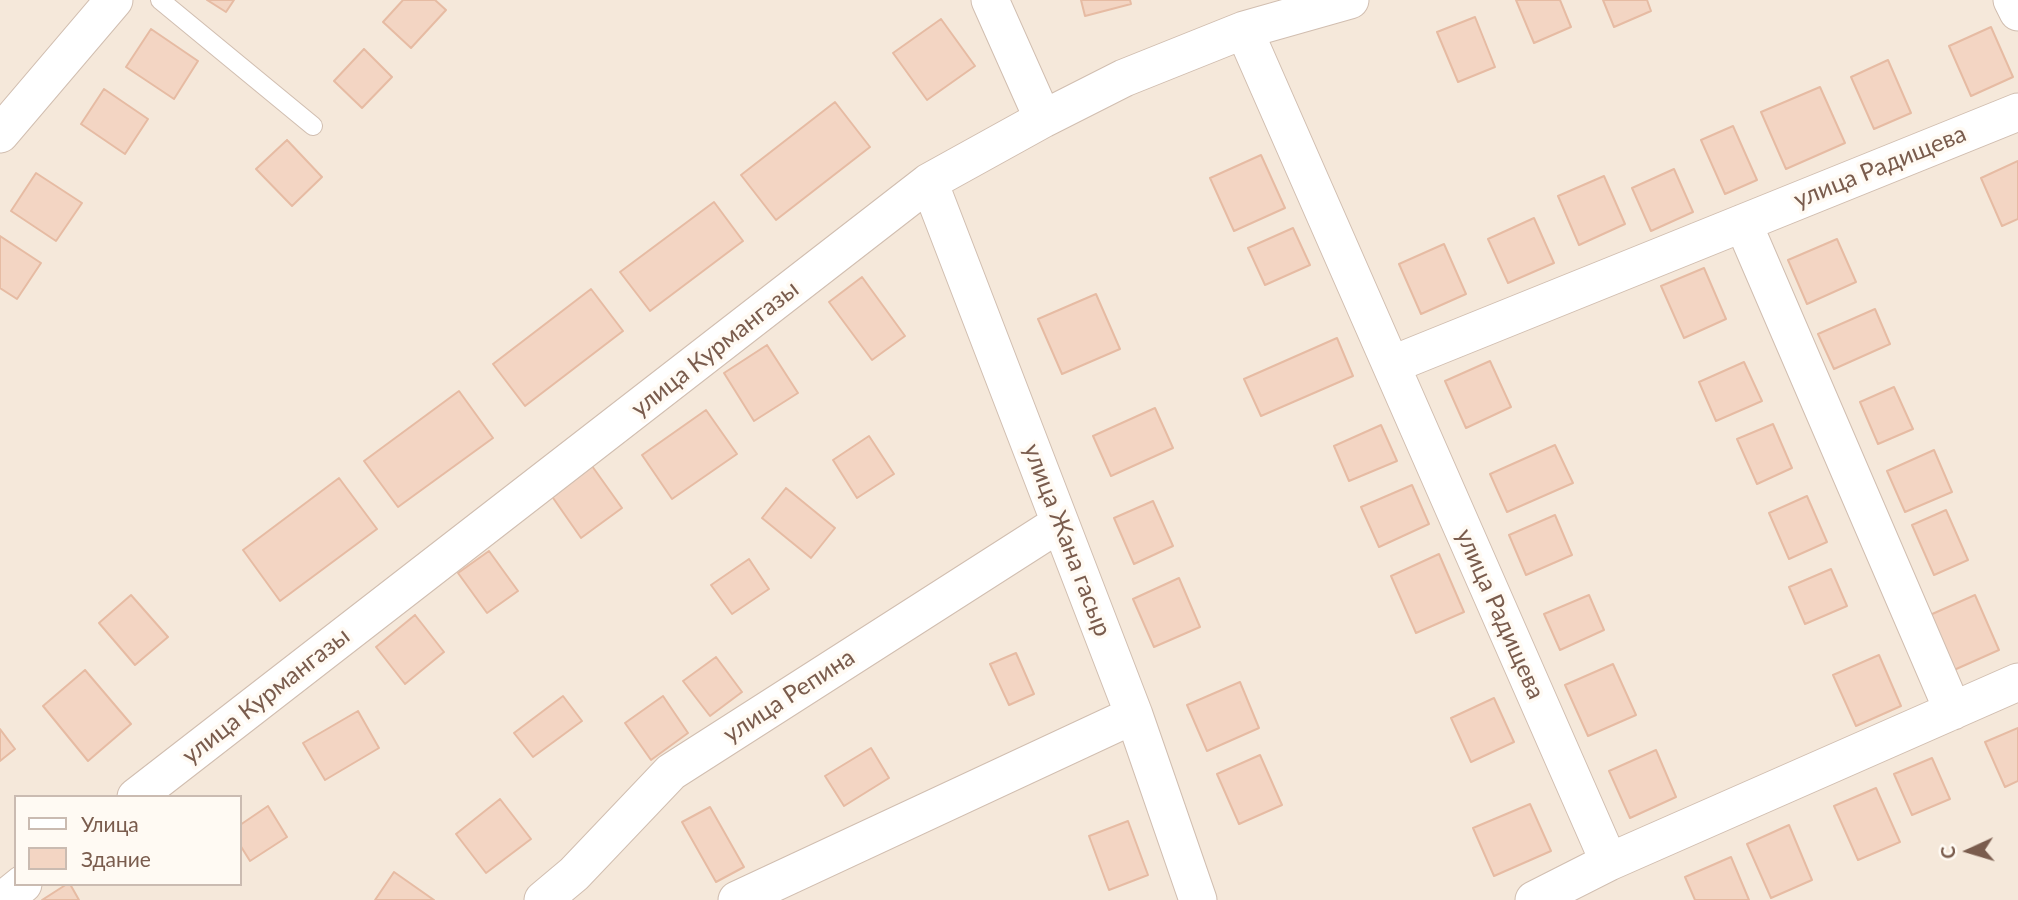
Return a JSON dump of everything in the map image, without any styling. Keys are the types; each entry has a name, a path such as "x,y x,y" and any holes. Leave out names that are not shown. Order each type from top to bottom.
{"street":[{"path":"0,134 114,0"},
{"path":"990,0 1043,119"},
{"name":"улица Курмангазы","path":"139,795 929,182 1124,78 1244,30 1350,0"},
{"path":"2012,0 2018,12"},
{"name":"улица Радищева","path":"1244,30 1608,862"},
{"name":"улица Радищева","path":"1391,365 2018,111"},
{"name":"улица Жана гасыр","path":"929,182 1134,715 1198,900"},
{"path":"1743,223 1953,711"},
{"name":"улица Репина","path":"543,900 574,874 671,772 1060,523"},
{"path":"1534,900 1608,862 2018,682"},
{"path":"737,900 1134,715"},
{"path":"3,900 20,886"}],"lane":[{"path":"160,0 313,126"}],"shaded area":[{"path":"0,0 2018,0 2018,900 0,900"}],"building":[{"path":"207,0 234,0 226,12"},
{"path":"403,0 435,0 446,10 411,48 383,22"},
{"path":"1081,0 1130,0 1131,4 1085,16"},
{"path":"1516,0 1560,0 1571,27 1534,43"},
{"path":"1603,0 1647,0 1651,11 1614,27"},
{"path":"1475,17 1495,67 1458,82 1437,32"},
{"path":"941,19 975,66 927,100 893,53"},
{"path":"1991,27 2013,77 1971,96 1949,46"},
{"path":"151,29 198,61 174,99 126,67"},
{"path":"364,49 392,77 362,108 334,81"},
{"path":"1888,60 1911,113 1874,129 1851,77"},
{"path":"1820,87 1845,143 1786,169 1761,112"},
{"path":"104,89 148,119 125,154 81,124"},
{"path":"835,102 870,147 776,220 741,175"},
{"path":"1733,126 1757,180 1725,194 1701,140"},
{"path":"287,140 322,177 292,206 256,169"},
{"path":"1261,155 1285,208 1234,231 1210,178"},
{"path":"2018,161 2018,219 2002,226 1981,178"},
{"path":"1674,169 1693,212 1651,231 1632,188"},
{"path":"36,173 82,203 56,241 11,211"},
{"path":"1604,176 1625,224 1579,245 1558,196"},
{"path":"714,202 743,241 650,311 620,272"},
{"path":"1534,218 1554,263 1508,283 1488,239"},
{"path":"1293,228 1310,265 1265,285 1248,248"},
{"path":"0,236 41,263 17,299 0,288"},
{"path":"1837,239 1856,282 1807,304 1788,260"},
{"path":"1444,244 1466,294 1421,314 1399,264"},
{"path":"1704,268 1726,319 1684,338 1661,286"},
{"path":"862,277 905,336 872,360 829,302"},
{"path":"591,289 623,331 525,406 493,364"},
{"path":"1096,294 1120,349 1062,374 1038,319"},
{"path":"1875,309 1890,344 1834,369 1818,334"},
{"path":"1337,338 1353,376 1261,416 1244,379"},
{"path":"767,345 798,393 754,421 724,373"},
{"path":"1490,361 1511,407 1466,428 1445,381"},
{"path":"1744,362 1762,401 1716,421 1699,382"},
{"path":"1894,387 1913,429 1878,444 1860,402"},
{"path":"459,391 493,438 398,507 364,461"},
{"path":"1155,408 1173,448 1111,476 1093,436"},
{"path":"706,410 737,454 672,499 642,455"},
{"path":"1773,424 1792,468 1757,484 1737,439"},
{"path":"1381,425 1397,461 1349,481 1334,446"},
{"path":"869,436 894,474 857,498 833,460"},
{"path":"1555,445 1573,483 1507,512 1490,474"},
{"path":"1934,450 1952,492 1905,512 1887,471"},
{"path":"592,466 622,508 581,538 551,495"},
{"path":"339,478 377,529 280,601 243,550"},
{"path":"1412,485 1429,524 1379,547 1361,507"},
{"path":"786,488 835,528 811,558 762,518"},
{"path":"1807,496 1827,542 1789,559 1769,513"},
{"path":"1153,501 1173,546 1134,564 1114,518"},
{"path":"1946,510 1968,560 1934,575 1912,525"},
{"path":"1555,515 1572,555 1526,575 1509,535"},
{"path":"489,551 518,591 487,613 458,573"},
{"path":"1439,554 1464,612 1416,633 1391,576"},
{"path":"749,559 769,589 732,614 711,585"},
{"path":"1831,569 1847,606 1805,624 1789,587"},
{"path":"1179,578 1200,627 1154,647 1133,599"},
{"path":"131,595 168,637 135,665 99,623"},
{"path":"1589,595 1604,630 1560,650 1544,614"},
{"path":"1975,595 1999,650 1954,670 1930,615"},
{"path":"415,615 444,652 405,684 376,647"},
{"path":"1016,653 1034,694 1009,705 990,664"},
{"path":"1879,655 1901,706 1856,726 1833,675"},
{"path":"716,657 742,692 710,716 683,681"},
{"path":"1613,664 1636,715 1588,736 1565,685"},
{"path":"85,670 131,724 88,761 43,706"},
{"path":"1240,682 1259,728 1207,751 1187,705"},
{"path":"563,696 582,721 533,757 514,733"},
{"path":"663,696 688,733 651,760 625,723"},
{"path":"1494,698 1514,742 1471,762 1451,718"},
{"path":"358,711 379,748 325,780 303,743"},
{"path":"2018,728 2018,781 2005,787 1985,742"},
{"path":"0,729 15,749 0,761"},
{"path":"871,748 889,778 844,806 825,776"},
{"path":"1656,750 1676,797 1630,818 1609,771"},
{"path":"1260,755 1282,805 1239,824 1217,774"},
{"path":"1932,758 1950,799 1912,815 1894,774"},
{"path":"1876,788 1900,842 1858,860 1834,806"},
{"path":"500,799 531,839 486,873 456,834"},
{"path":"1530,804 1551,851 1494,876 1473,828"},
{"path":"268,806 287,837 250,861 242,848 242,824"},
{"path":"710,807 744,867 716,882 682,822"},
{"path":"1128,821 1148,875 1109,890 1089,836"},
{"path":"1789,825 1812,880 1771,898 1747,844"},
{"path":"1731,857 1749,900 1695,900 1685,877"},
{"path":"394,872 434,900 375,900"},
{"path":"64,886 71,886 79,900 42,900"}]}
